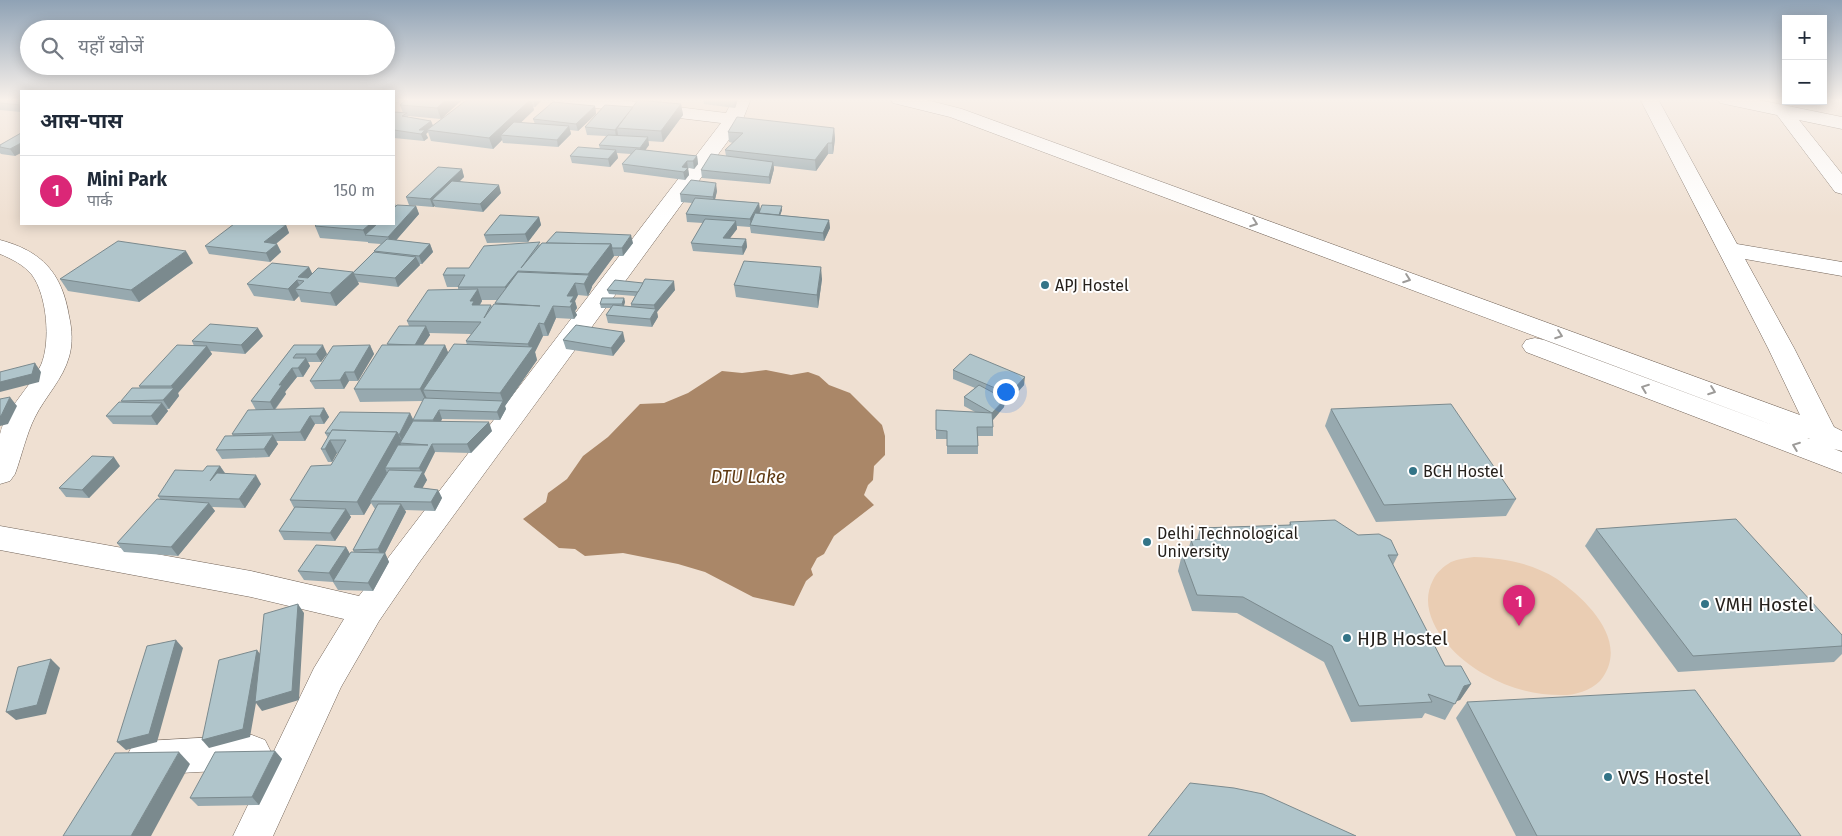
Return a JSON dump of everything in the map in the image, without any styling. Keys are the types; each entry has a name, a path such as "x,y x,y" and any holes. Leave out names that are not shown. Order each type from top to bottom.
{"street":[{"path":"254,836 327,678 368,611 407,555 644,241 717,138"},
{"path":"989,138 1833,449"},
{"path":"1669,138 1833,449"},
{"path":"1804,138 1842,188"},
{"path":"0,247 28,260 44,276 58,322 60,345 54,364 26,408 17,427 0,474"},
{"path":"1728,249 1842,269"},
{"path":"0,538 251,584 368,611"},
{"path":"117,759 294,750"}],"shaded area":[{"path":"1474,557 1506,560 1538,569 1557,579 1580,598 1601,622 1611,649 1609,663 1600,681 1587,690 1567,695 1534,693 1514,688 1494,679 1472,667 1460,657 1440,634 1433,621 1428,594 1434,577 1438,572 1454,561"}],"water":[{"name":"DTU Lake","path":"766,370 791,375 808,372 819,376 829,385 850,393 882,425 885,436 885,455 874,466 873,480 868,485 864,495 874,505 834,536 824,554 817,558 811,569 813,575 806,581 794,606 753,597 705,572 678,564 623,553 585,556 575,549 559,548 523,519 546,502 548,493 567,479 583,456 608,437 640,404 664,403 688,393 722,371 742,373"}],"building":[{"path":"12,138 20,138 20,144 10,149 0,147 0,145"},
{"path":"535,138 559,138 557,140"},
{"path":"605,138 647,138 640,148 599,145"},
{"path":"738,138 833,138 832,143 828,143 815,160 725,150"},
{"path":"578,147 616,150 608,159 570,156"},
{"path":"636,149 697,156 693,161 687,161 682,167 688,168 684,172 622,164"},
{"path":"711,154 773,162 769,177 701,170"},
{"path":"438,167 462,169 430,199 406,197"},
{"path":"691,180 716,183 713,197 680,194"},
{"path":"452,181 499,185 480,204 432,200"},
{"path":"695,198 759,203 750,219 686,214"},
{"path":"397,205 416,206 388,237 365,235 376,225 395,225 395,207"},
{"path":"762,205 782,206 779,215 759,213"},
{"path":"755,213 829,220 823,233 750,225"},
{"path":"500,215 539,217 525,234 484,235"},
{"path":"705,219 736,221 723,238 746,239 742,247 691,243"},
{"path":"233,225 286,225 264,242 277,244 266,253 205,246"},
{"path":"316,225 369,225 363,230"},
{"path":"556,232 631,235 622,248 612,248 611,244 546,243"},
{"path":"387,239 430,244 419,256 374,251"},
{"path":"118,241 186,251 131,290 60,279"},
{"path":"540,242 521,268 542,243 611,244 588,274 518,271 505,287 458,287 465,275 443,275 447,268 469,268 484,246"},
{"path":"374,252 416,257 395,278 353,273"},
{"path":"744,261 821,267 817,295 734,285"},
{"path":"272,263 309,267 298,277 308,278 318,268 353,272 330,293 295,289 304,281 297,280 288,289 247,284"},
{"path":"518,272 589,275 584,284 575,283 567,296 574,296 570,302 573,302 570,307 553,306 544,324 539,323 528,344 466,341 481,322 407,321 428,290 478,289 470,301 474,301 472,305 491,305 484,318 494,304 540,306 495,303"},
{"path":"645,279 674,281 654,305 631,304"},
{"path":"615,280 643,283 638,292 607,290"},
{"path":"602,298 624,298 622,304 600,304"},
{"path":"613,305 656,309 650,319 606,315"},
{"path":"210,324 258,328 241,345 192,341"},
{"path":"576,325 623,332 611,348 563,340"},
{"path":"399,326 426,326 415,345 387,344"},
{"path":"454,344 533,347 500,393 423,390"},
{"path":"177,345 207,346 171,386 139,386"},
{"path":"294,345 323,345 316,354 296,354 293,358 306,358 298,368 292,368 279,385 282,385 270,402 251,401"},
{"path":"370,345 354,372 345,372 340,380 310,381 333,346"},
{"path":"382,345 445,345 420,389 354,389"},
{"path":"970,354 1025,377 1009,394 953,370"},
{"path":"35,363 32,374 0,382 0,372"},
{"path":"979,385 1005,399 992,413 964,397"},
{"path":"132,388 174,388 163,400 121,401"},
{"path":"10,397 1,416 0,416 0,399"},
{"path":"424,398 503,401 497,412 439,410 433,420 413,420"},
{"path":"119,402 162,403 151,416 106,416"},
{"name":"BCH Hostel","path":"1451,404 1516,499 1384,505 1331,409"},
{"path":"324,408 320,416 310,416 300,432 232,434 248,410"},
{"path":"936,410 992,413 993,427 977,427 978,446 947,446 947,431 936,430"},
{"path":"340,412 410,413 399,435 397,432 332,430 331,433 325,433"},
{"path":"413,421 489,422 467,444 432,444 419,468 385,468 398,445 428,445 400,443"},
{"path":"332,430 397,432 357,502 290,500 311,466 331,465 346,440 330,440 325,449 321,449"},
{"path":"273,435 264,449 216,450 225,436"},
{"path":"92,456 114,457 82,490 59,488"},
{"path":"207,466 220,466 210,481 217,473 256,475 239,499 158,496 175,470 203,471"},
{"path":"389,470 423,471 414,487 438,490 431,502 370,501"},
{"path":"157,499 209,503 171,547 117,543"},
{"path":"378,504 401,504 378,549 353,550"},
{"path":"295,507 346,509 330,533 279,531"},
{"name":"VMH Hostel","path":"1736,519 1842,635 1842,646 1693,656 1596,529"},
{"name":"HJB Hostel","path":"1335,520 1358,535 1379,534 1391,540 1398,555 1388,555 1445,666 1461,666 1471,684 1464,686 1455,704 1428,694 1432,702 1359,706 1332,646 1243,597 1197,595 1182,554 1196,554 1191,540 1204,539 1200,528 1291,525 1290,522"},
{"path":"316,545 346,547 329,573 298,571"},
{"path":"351,552 385,553 368,583 333,581"},
{"path":"298,604 292,691 255,702 264,614"},
{"path":"176,640 149,734 117,742 147,646"},
{"path":"257,650 243,729 202,740 219,660"},
{"path":"51,659 37,705 6,712 18,667"},
{"name":"VVS Hostel","path":"1695,690 1801,836 1537,836 1467,702"},
{"path":"275,751 252,797 190,798 215,752"},
{"path":"179,752 131,836 63,836 115,753"},
{"path":"1190,783 1234,788 1263,794 1356,836 1148,836"}],"place":[{"name":"APJ Hostel","path":"1045,285"},
{"name":"BCH Hostel","path":"1413,471"},
{"name":"Delhi Technological University","path":"1147,542"},
{"name":"VMH Hostel","path":"1705,604"},
{"name":"Mini Park","path":"1519,626"},
{"name":"HJB Hostel","path":"1347,638"},
{"name":"VVS Hostel","path":"1608,777"}]}
